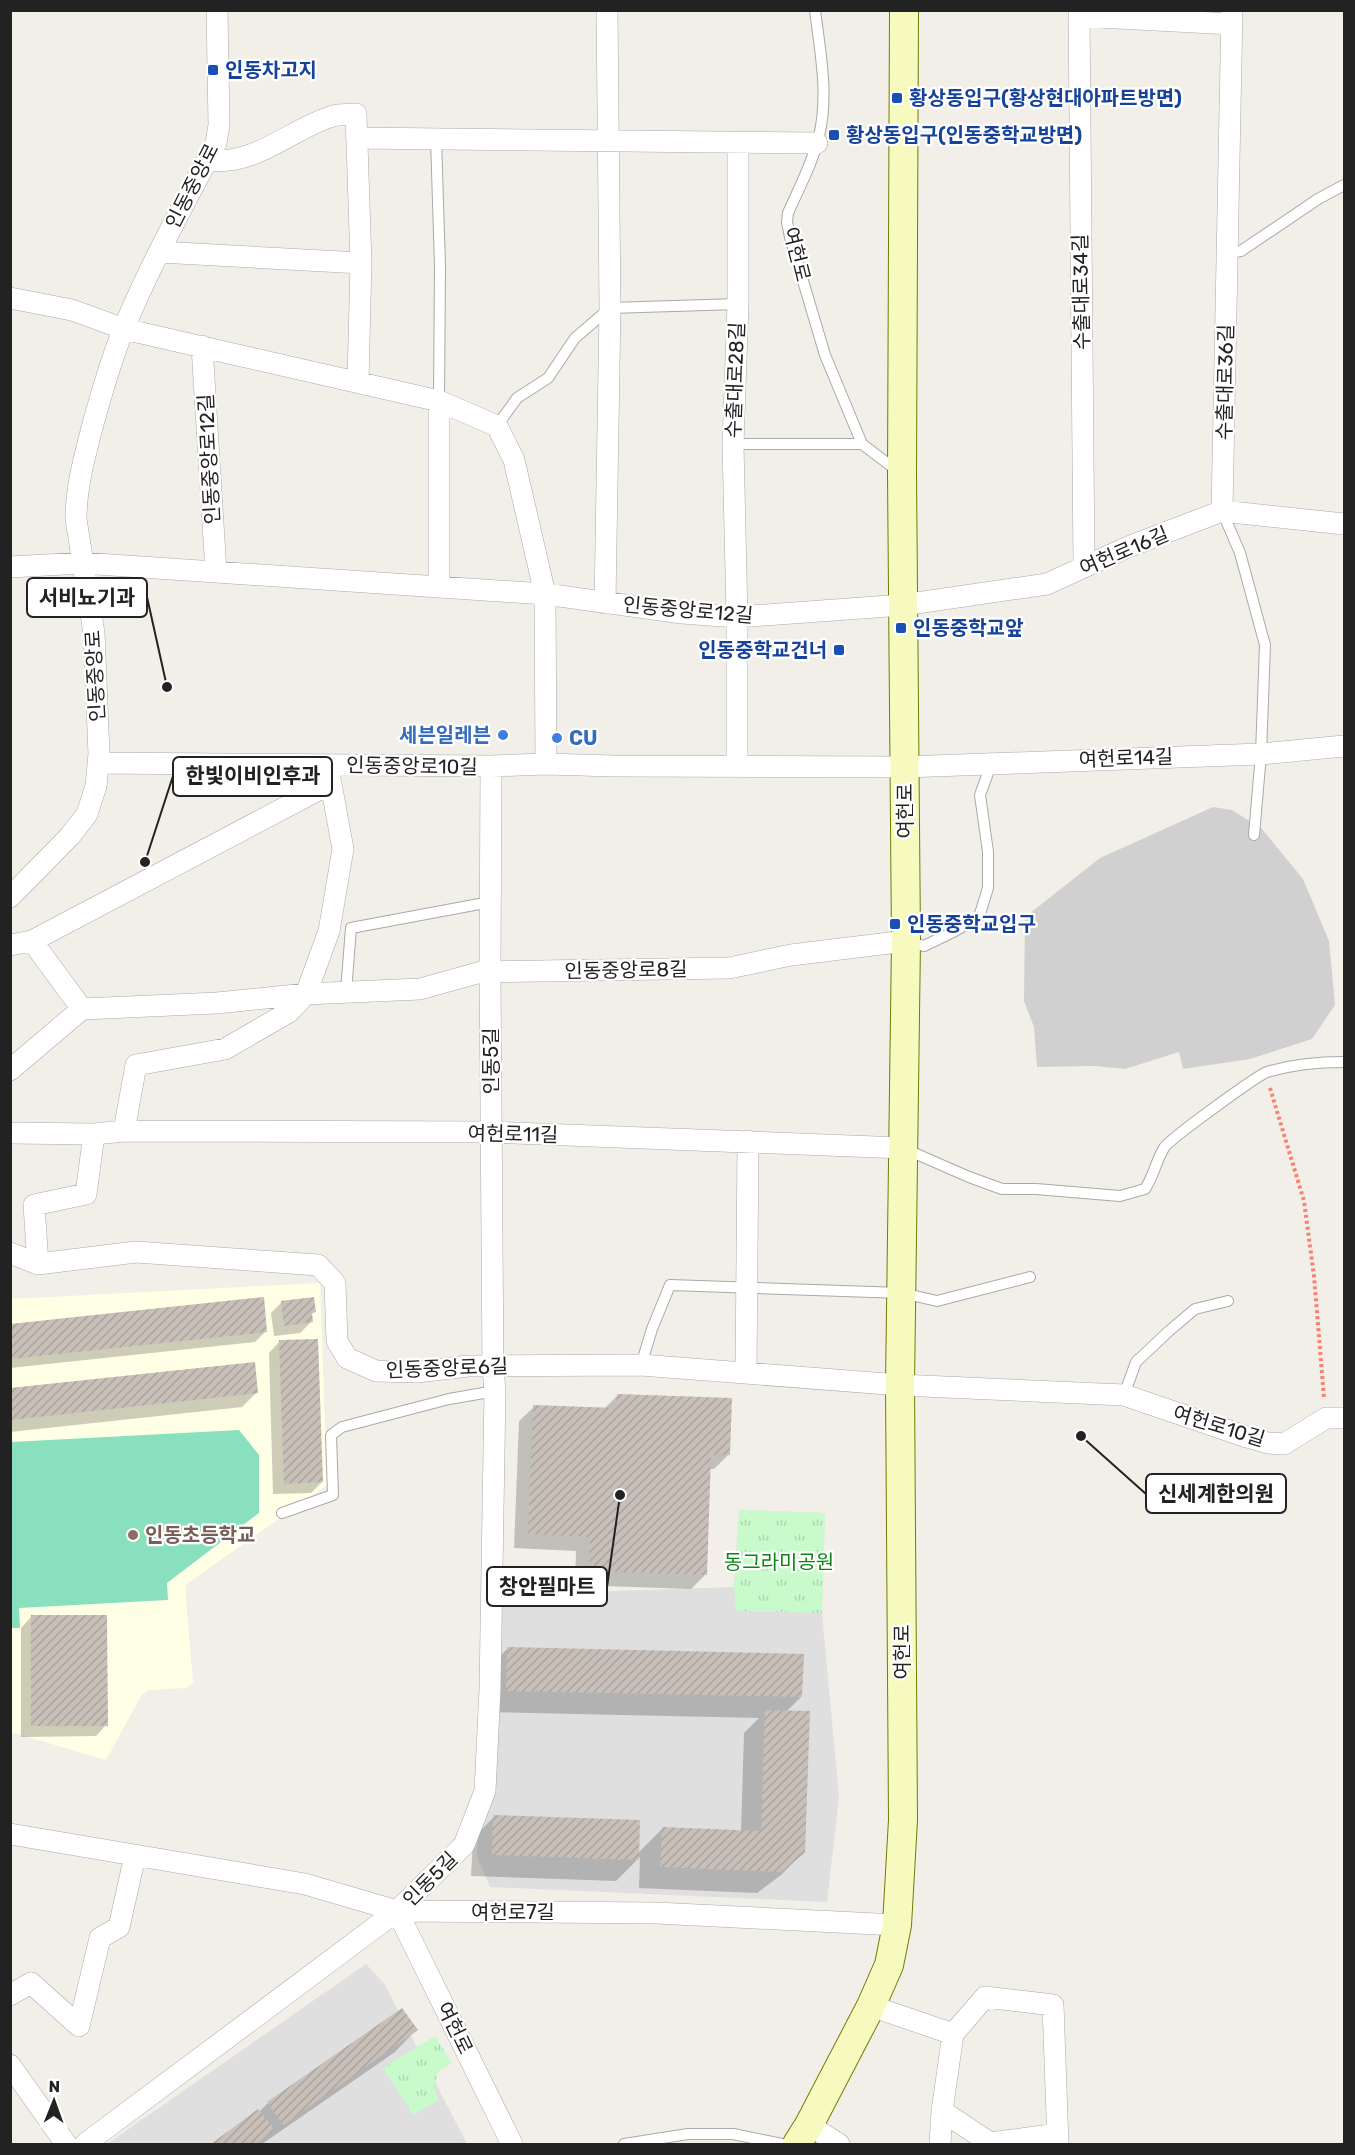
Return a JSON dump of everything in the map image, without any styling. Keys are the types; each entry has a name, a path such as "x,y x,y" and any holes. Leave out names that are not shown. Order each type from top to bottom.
{"street":[{"name":"인동중앙로","path":"12,892 70,836 87,814 96,786 98,763 94,633 82,563 76,502 87,447 124,328 159,252 216,143 219,125 217,10"},
{"path":"606,603 609,308 607,10"},
{"name":"여헌로","path":"839,2145 803,2135 871,2006 889,1965 897,1924 903,1820 900,1384 906,941 902,474 904,10"},
{"path":"1079,14 1232,17"},
{"name":"수출대로34길","path":"1079,14 1084,567"},
{"name":"수출대로36길","path":"1222,511 1232,17"},
{"path":"207,160 221,162 253,155 334,116 356,114 361,263 358,381"},
{"path":"358,138 817,143"},
{"name":"수출대로28길","path":"737,617 733,444 738,303 738,142"},
{"name":"인동중앙로","path":"159,252 361,263"},
{"path":"10,298 72,310 124,328 439,401 498,426 514,460 545,594 546,764"},
{"name":"인동중앙로12길","path":"202,346 216,572"},
{"path":"439,401 439,586"},
{"name":"여헌로16길","path":"903,605 1047,584 1128,547 1222,511 1344,524"},
{"name":"인동중앙로12길","path":"10,567 82,563 439,586 545,594 682,613 737,617 903,605"},
{"path":"737,617 738,766"},
{"name":"여헌로14길","path":"905,767 992,762 1260,754 1344,746"},
{"name":"인동중앙로10길","path":"98,763 331,769 546,764 905,767"},
{"name":"인동5길","path":"85,2145 397,1911 464,1845 485,1791 490,1689 495,1391 491,1132 491,766"},
{"path":"10,945 32,941 320,789 331,769"},
{"path":"124,1131 136,1065 225,1049 289,1012 306,994 329,931 343,849 331,769"},
{"path":"10,1070 82,1009 32,941"},
{"name":"인동중앙로8길","path":"82,1009 217,1003 306,994 420,989 481,972 729,968 790,956 906,941"},
{"name":"여헌로11길","path":"10,1133 491,1132 902,1148"},
{"path":"38,1264 34,1205 86,1194 94,1134"},
{"path":"746,1373 748,1141"},
{"name":"인동중앙로6길","path":"10,1253 38,1264 136,1252 318,1265 335,1283 337,1341 347,1358 376,1371 417,1372 468,1366 641,1365 900,1384"},
{"name":"여헌로10길","path":"900,1384 1124,1395 1268,1443 1284,1444 1335,1418"},
{"name":"여헌로7길","path":"10,1834 305,1884 397,1911 656,1912 897,1924"},
{"path":"10,1995 32,1983 80,2026 100,1938 119,1927 135,1856"},
{"name":"여헌로","path":"397,1911 513,2145"},
{"path":"940,2145 942,2111 953,2034 985,1996 1053,2005 1058,2139 990,2143 942,2111"},
{"path":"871,2006 953,2034"},
{"path":"10,2065 66,2145"}],"lane":[{"name":"여헌로","path":"815,10 822,67 823,112 817,143 788,213 787,222 825,355 862,444"},
{"path":"436,138 440,266 439,401"},
{"path":"1228,253 1240,251 1318,199 1344,185"},
{"path":"498,426 517,398 548,378 574,338 609,308 738,303"},
{"path":"733,444 862,444 902,474"},
{"path":"1222,511 1240,553 1265,645 1254,835"},
{"path":"906,941 924,946 979,917 988,888 988,852 980,795 992,762"},
{"path":"346,992 351,928 490,902"},
{"path":"902,1148 1002,1189 1036,1189 1120,1196 1145,1189 1152,1178 1164,1146 1266,1073 1325,1062 1344,1062"},
{"path":"641,1365 652,1329 670,1285 902,1293 938,1301 1030,1277"},
{"path":"1124,1395 1136,1362 1169,1330 1195,1309 1228,1300"},
{"path":"282,1513 333,1495 331,1435 342,1427 449,1399 495,1391"},
{"path":"624,2145 688,2134 733,2134 782,2145"}],"path":[{"path":"1266,1073 1304,1201 1335,1418"}],"shaded area":[{"path":"1213,807 1232,810 1262,829 1303,879 1329,941 1335,1005 1312,1039 1250,1059 1183,1069 1179,1052 1125,1069 1095,1066 1037,1067 1034,1027 1024,1001 1025,917 1100,858"},
{"name":"인동초등학교","path":"320,1283 327,1485 185,1585 193,1683 186,1688 149,1690 141,1696 106,1760 11,1732 11,1299"},
{"path":"739,1510 825,1513 822,1613 839,1797 827,1902 490,1887 477,1857 490,1595 734,1587"},
{"path":"366,1964 385,1985 467,2144 107,2144"}],"green space":[{"path":"239,1430 259,1455 259,1513 167,1583 168,1600 19,1608 20,1628 11,1628 11,1442"},
{"name":"동그라미공원","path":"739,1510 825,1513 822,1613 736,1611 734,1587"},
{"path":"435,2036 452,2063 438,2072 434,2087 438,2100 413,2115 383,2068"}],"building":[{"path":"264,1297 267,1332 10,1359 10,1324"},
{"path":"314,1297 316,1312 312,1313 313,1322 284,1326 281,1301"},
{"path":"318,1339 323,1482 284,1484 279,1340"},
{"path":"255,1362 258,1393 10,1420 10,1388"},
{"path":"617,1394 732,1398 730,1455 711,1455 707,1575 589,1571 590,1537 528,1534 533,1405 616,1408"},
{"path":"31,1615 107,1615 108,1726 31,1726"},
{"path":"507,1647 804,1654 802,1697 506,1691"},
{"path":"765,1710 810,1711 805,1853 780,1872 660,1867 662,1827 761,1831"},
{"path":"493,1815 640,1820 639,1860 492,1855"},
{"path":"402,2008 418,2030 283,2125 267,2102"},
{"path":"258,2109 275,2130 257,2144 211,2144"}],"place":[{"name":"인동차고지","path":"213,70"},
{"name":"황상동입구(황상현대아파트방면)","path":"897,98"},
{"name":"황상동입구(인동중학교방면)","path":"834,135"},
{"name":"인동중학교앞","path":"901,628"},
{"name":"인동중학교건너","path":"839,650"},
{"name":"서비뇨기과","path":"167,687"},
{"name":"세븐일레븐","path":"503,735"},
{"name":"CU","path":"557,738"},
{"name":"한빛이비인후과","path":"145,862"},
{"name":"인동중학교입구","path":"895,924"},
{"name":"신세계한의원","path":"1081,1436"},
{"name":"창안필마트","path":"620,1495"},
{"name":"인동초등학교","path":"133,1535"}]}
